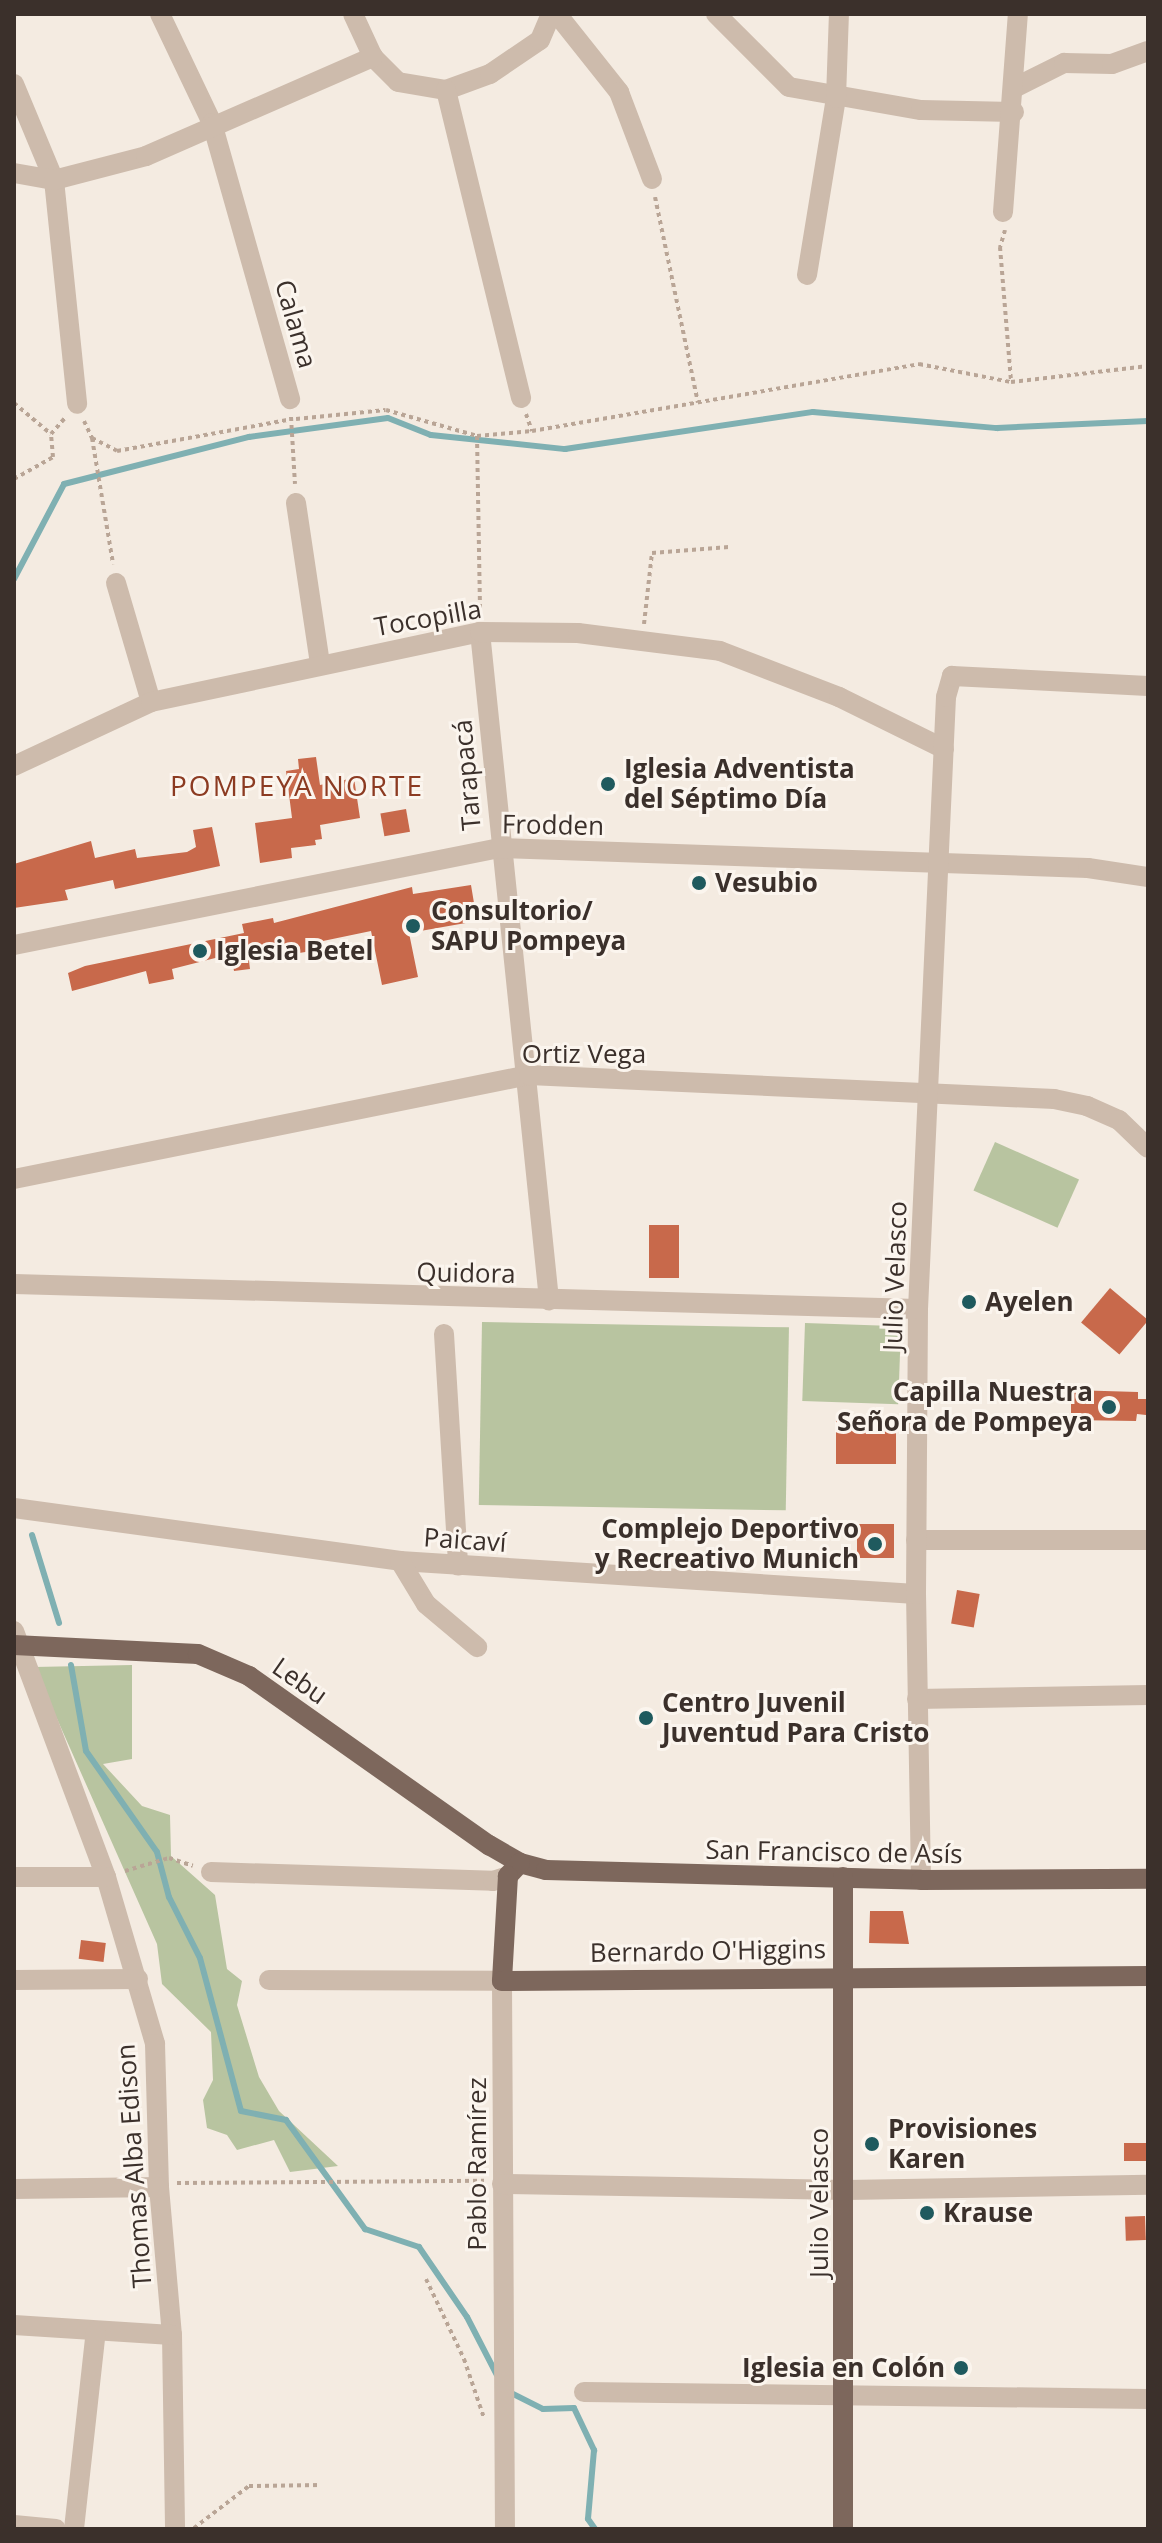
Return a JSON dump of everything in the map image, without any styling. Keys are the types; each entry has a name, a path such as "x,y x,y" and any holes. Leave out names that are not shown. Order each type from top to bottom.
{"main road":[{"name":"Lebu","path":"15,1640 147,1649 211,1660 249,1676 514,1869"},
{"name":"San Francisco de Asís","path":"514,1869 579,1875 921,1880 1148,1879"},
{"name":"Pablo Ramírez","path":"502,1981 514,1869"},
{"name":"Julio Velasco","path":"843,1877 847,2190 843,2529"},
{"name":"Bernardo O'Higgins","path":"502,1981 844,1975 1148,1976"}],"street":[{"name":"Calama","path":"160,14 212,123 290,409"},
{"path":"353,14 373,57 398,82 446,90 490,74 540,40 554,14 619,92 652,179"},
{"path":"716,14 789,87 836,98 921,110 1014,112"},
{"path":"807,275 836,98 839,14"},
{"path":"1005,218 1016,87 1018,14"},
{"path":"1016,87 1064,63 1112,64 1148,51"},
{"path":"14,173 54,180 146,156 212,123 373,57"},
{"path":"14,84 54,180 77,404"},
{"path":"446,90 521,398"},
{"path":"296,503 320,664"},
{"path":"116,583 151,702"},
{"name":"Tocopilla","path":"14,766 151,702 480,632 642,639 720,651 839,697 944,749"},
{"name":"Tarapacá","path":"480,632 499,848 529,1075 549,1300"},
{"name":"Julio Velasco","path":"921,1880 916,1594 918,1309 931,1091 944,749 952,676 1148,686"},
{"name":"Frodden","path":"14,945 499,848 1088,868 1148,877"},
{"name":"Ortiz Vega","path":"14,1179 529,1075 931,1091 1087,1106 1119,1120 1148,1148"},
{"name":"Quidora","path":"14,1284 918,1309"},
{"path":"444,1334 458,1566"},
{"name":"Paicaví","path":"14,1508 400,1561 916,1594"},
{"path":"916,1540 1148,1540"},
{"path":"400,1561 426,1604 477,1647"},
{"name":"Thomas Alba Edison","path":"15,1640 106,1877 155,2044 159,2187 172,2335 175,2529"},
{"path":"917,1699 1148,1695"},
{"name":"San Francisco de Asís","path":"211,1872 493,1881 514,1869"},
{"path":"14,1877 106,1877"},
{"path":"14,1980 138,1979"},
{"name":"Bernardo O'Higgins","path":"269,1980 502,1981"},
{"name":"Pablo Ramírez","path":"502,1981 506,2367 501,2470 505,2529"},
{"path":"502,2184 847,2190 1148,2185"},
{"path":"14,2189 159,2187"},
{"path":"14,2325 172,2335"},
{"path":"74,2529 96,2331"},
{"path":"584,2392 843,2399 1148,2399"},
{"path":"14,2525 56,2529"}],"path":[{"path":"652,179 698,403"},
{"path":"1005,218 1000,247 1011,382"},
{"path":"116,583 92,438 117,451 290,409 386,410 477,436 698,403 919,364 1011,382 1148,366"},
{"path":"14,403 51,434 53,457 14,479"},
{"path":"51,434 77,404"},
{"path":"290,409 296,503"},
{"path":"477,436 480,632"},
{"path":"642,639 652,553 729,547"},
{"path":"106,1877 169,1858 211,1872"},
{"path":"159,2187 180,2182 465,2178"},
{"path":"426,2279 464,2359 487,2428"},
{"path":"192,2529 249,2486 321,2485"}],"green space":[{"path":"995,1142 1079,1179 1057,1228 973,1190"},
{"path":"482,1322 789,1327 786,1510 479,1505"},
{"path":"805,1323 901,1326 898,1404 802,1401"},
{"path":"132,1665 132,1759 103,1764 142,1806 170,1815 171,1856 215,1895 227,1969 242,1981 237,2005 259,2077 279,2111 338,2166 290,2172 274,2140 237,2150 227,2135 207,2128 203,2100 213,2080 211,2032 162,1984 157,1944 34,1667"}],"building":[{"path":"316,757 320,785 354,778 360,818 320,825 322,839 315,840 316,845 291,848 292,858 260,863 255,823 292,818 286,771 299,769 298,759"},
{"path":"406,809 410,832 384,836 380,814"},
{"path":"212,827 220,866 115,889 113,880 65,890 68,900 14,908 14,864 91,841 95,858 135,849 137,858 187,852 196,847 193,830"},
{"path":"471,885 477,921 409,933 418,977 382,985 371,931 323,941 324,949 249,961 250,969 234,971 231,954 172,969 174,979 149,984 146,971 72,991 68,973 85,966 244,933 242,924 273,918 274,923 412,887 413,894"},
{"path":"649,1225 679,1225 679,1278 649,1278"},
{"path":"1110,1288 1148,1320 1119,1355 1081,1322"},
{"name":"Capilla Nuestra Señora de Pompeya","path":"1071,1390 1138,1392 1138,1399 1147,1399 1146,1415 1137,1414 1136,1421 1071,1420"},
{"path":"836,1420 896,1420 896,1464 836,1464"},
{"path":"857,1524 894,1524 894,1558 857,1558"},
{"path":"957,1590 980,1594 974,1627 951,1623"},
{"path":"870,1911 903,1911 909,1944 869,1943"},
{"path":"81,1940 106,1943 103,1962 79,1959"},
{"path":"1124,2143 1148,2143 1148,2161 1124,2161"},
{"path":"1145,2216 1146,2240 1126,2241 1125,2217"}],"waterway":[{"path":"14,579 64,484 249,437 388,418 431,435 565,449 813,412 997,428 1148,421"},
{"path":"32,1535 59,1623"},
{"path":"71,1665 86,1751 157,1852 169,1897 200,1958 241,2111 286,2120 365,2229 419,2247 467,2317 497,2375"},
{"path":"507,2391 543,2409 574,2408 594,2450 588,2519 595,2529"}],"place":[{"name":"Iglesia Adventista del Séptimo Día","path":"608,784"},
{"name":"Vesubio","path":"699,883"},
{"name":"Consultorio/ SAPU Pompeya","path":"413,926"},
{"name":"Iglesia Betel","path":"200,951"},
{"name":"Ayelen","path":"969,1302"},
{"name":"Capilla Nuestra Señora de Pompeya","path":"1109,1407"},
{"name":"Complejo Deportivo y Recreativo Munich","path":"875,1544"},
{"name":"Centro Juvenil Juventud Para Cristo","path":"646,1718"},
{"name":"Provisiones Karen","path":"872,2144"},
{"name":"Krause","path":"927,2213"},
{"name":"Iglesia en Colón","path":"961,2368"}],"district":[{"name":"POMPEYA NORTE","path":"297,785"}]}
